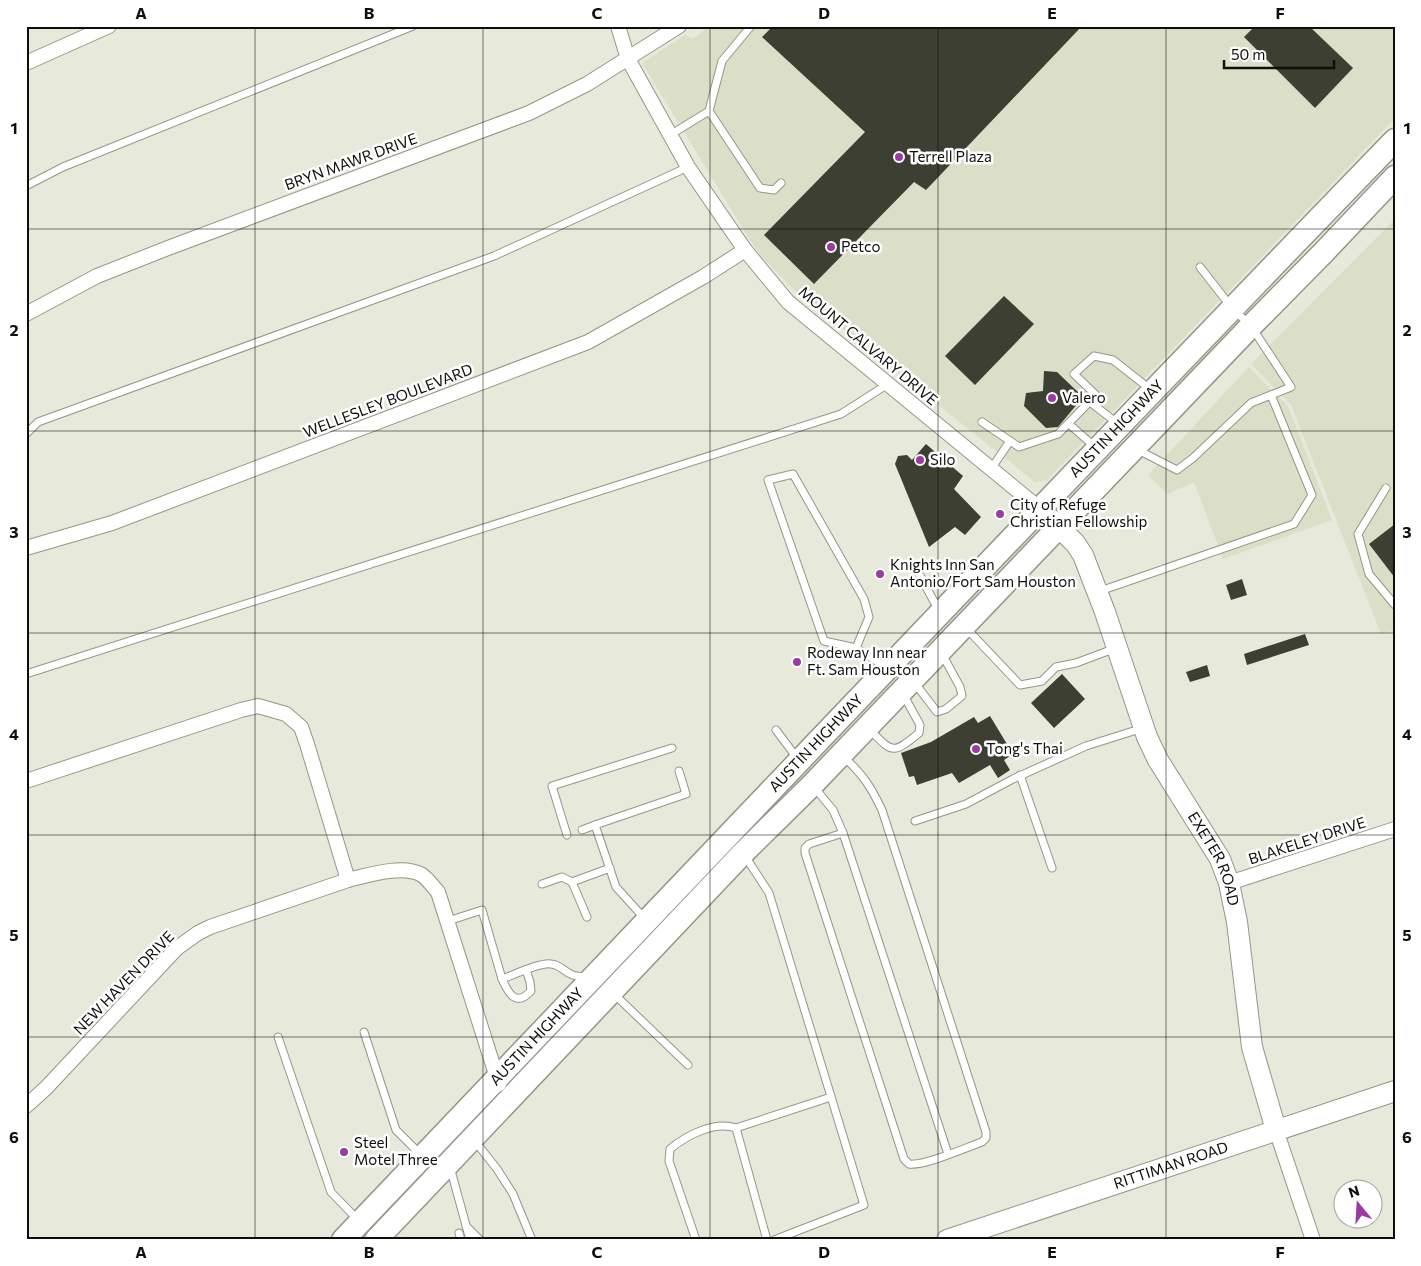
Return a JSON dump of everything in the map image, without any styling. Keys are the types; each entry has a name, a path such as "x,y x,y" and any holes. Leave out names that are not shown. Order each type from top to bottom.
{"main road":[{"name":"AUSTIN HIGHWAY","path":"342,1240 1152,391 1395,140"},
{"name":"AUSTIN HIGHWAY","path":"376,1240 743,853 841,754 1395,177"}],"street":[{"path":"26,63 109,26"},
{"name":"MOUNT CALVARY DRIVE","path":"618,26 628,59 688,167 744,250 788,302 1040,509"},
{"name":"BRYN MAWR DRIVE","path":"26,314 97,276 529,113 587,84 676,27"},
{"name":"WELLESLEY BOULEVARD","path":"26,548 112,523 588,342 703,277 744,250"},
{"name":"EXETER ROAD","path":"1040,509 1060,526 1083,555 1143,728 1158,760 1220,860 1229,883 1237,922 1252,1047 1276,1130 1313,1240"},
{"path":"26,781 241,710 258,706 286,714 301,727 348,880"},
{"name":"BLAKELEY DRIVE","path":"1229,883 1395,829"},
{"name":"NEW HAVEN DRIVE","path":"26,1106 46,1088 177,948 198,933 210,927 348,880 386,872 415,872 424,876 438,892 505,1103"},
{"name":"RITTIMAN ROAD","path":"946,1240 1395,1091"}],"lane":[{"path":"26,186 63,167 413,26"},
{"path":"670,135 709,111 722,61 751,26"},
{"path":"709,111 760,188 774,190 781,183"},
{"path":"26,434 38,422 494,256 688,167"},
{"path":"1134,448 1177,470 1194,458 1251,403 1291,387 1251,326 1232,308 1200,266"},
{"path":"982,422 1019,447 1058,434 1096,395 1074,374 1094,356 1113,360 1152,391"},
{"path":"26,674 841,414 888,384"},
{"path":"1097,592 1294,524 1312,495 1272,395"},
{"path":"1090,402 1120,425"},
{"path":"1069,424 1097,449"},
{"path":"991,468 1010,441"},
{"path":"856,648 869,617 864,599 793,474 768,480 824,641 856,648 888,669"},
{"path":"1386,488 1358,534 1369,574 1395,605"},
{"path":"918,572 941,614"},
{"path":"964,626 1020,685 1042,681 1056,667 1076,663 1116,648"},
{"path":"907,685 937,712 946,709 962,696 960,687 940,650"},
{"path":"867,727 889,749 902,747 919,733 920,725 907,685"},
{"path":"915,821 966,804 1020,775 1086,746 1143,728"},
{"path":"776,730 800,762"},
{"path":"567,835 552,786 672,748"},
{"path":"841,754 861,773 872,788 882,810 986,1132 986,1138 982,1142 915,1164 908,1164 904,1159 805,853 805,848 809,844 843,833"},
{"path":"582,830 686,794 679,771"},
{"path":"1020,775 1052,868"},
{"path":"812,784 833,810 843,833 948,1154"},
{"path":"595,825 616,887 648,921"},
{"path":"743,853 770,893 864,1205 774,1240"},
{"path":"572,882 610,868"},
{"path":"542,884 562,877 572,882 587,917"},
{"path":"448,921 482,910 502,978 513,997 526,997 531,992 526,970"},
{"path":"502,978 551,964 561,968 568,974 579,977 595,975"},
{"path":"612,992 688,1065"},
{"path":"364,1032 396,1130 422,1156"},
{"path":"278,1037 331,1192 360,1222"},
{"path":"696,1240 669,1161 670,1149 683,1139 713,1128 727,1125 736,1128 831,1097"},
{"path":"736,1128 767,1240"},
{"path":"472,1138 498,1169 508,1186 532,1240"},
{"path":"449,1162 470,1240"},
{"path":"466,1226 479,1239"}],"shaded area":[{"path":"709,26 1395,26 1395,118 1047,480 1035,482 796,292 762,257 642,63 685,35 693,39"},
{"path":"1395,219 1395,630 1381,634 1291,405 1251,364"},
{"path":"1249,367 1288,406 1332,520 1223,559 1194,482 1168,494 1148,475"}],"building":[{"name":"Terrell Plaza","path":"773,26 1082,26 926,190 914,182 814,284 764,235 865,132 762,37"},
{"path":"1255,26 1309,26 1353,68 1315,108 1244,37"},
{"path":"1004,296 1034,324 975,385 945,356"},
{"name":"Valero","path":"1044,371 1057,372 1080,394 1078,403 1058,427 1046,428 1024,406 1026,393 1043,391"},
{"path":"926,444 963,476 954,489 981,517 965,535 955,527 929,547 895,464 898,456 907,455 912,460"},
{"path":"1395,524 1395,578 1369,544"},
{"path":"1242,579 1247,595 1231,600 1226,585"},
{"path":"1305,634 1309,645 1247,665 1244,654"},
{"path":"1207,665 1210,676 1190,682 1186,672"},
{"path":"1062,674 1085,699 1054,728 1031,703"},
{"path":"990,716 1013,754 1004,760 1010,770 998,778 990,765 959,783 952,773 917,785 914,776 909,777 901,753 931,742 974,717 978,723"}],"place":[{"name":"Terrell Plaza","path":"899,157"},
{"name":"Petco","path":"831,247"},
{"name":"Valero","path":"1052,398"},
{"name":"Silo","path":"920,460"},
{"name":"City of Refuge Christian Fellowship","path":"1000,514"},
{"name":"Knights Inn San Antonio/Fort Sam Houston","path":"880,574"},
{"name":"Rodeway Inn near Ft. Sam Houston","path":"797,662"},
{"name":"Tong's Thai","path":"976,749"},
{"name":"Steel Motel Three","path":"344,1152"}]}
